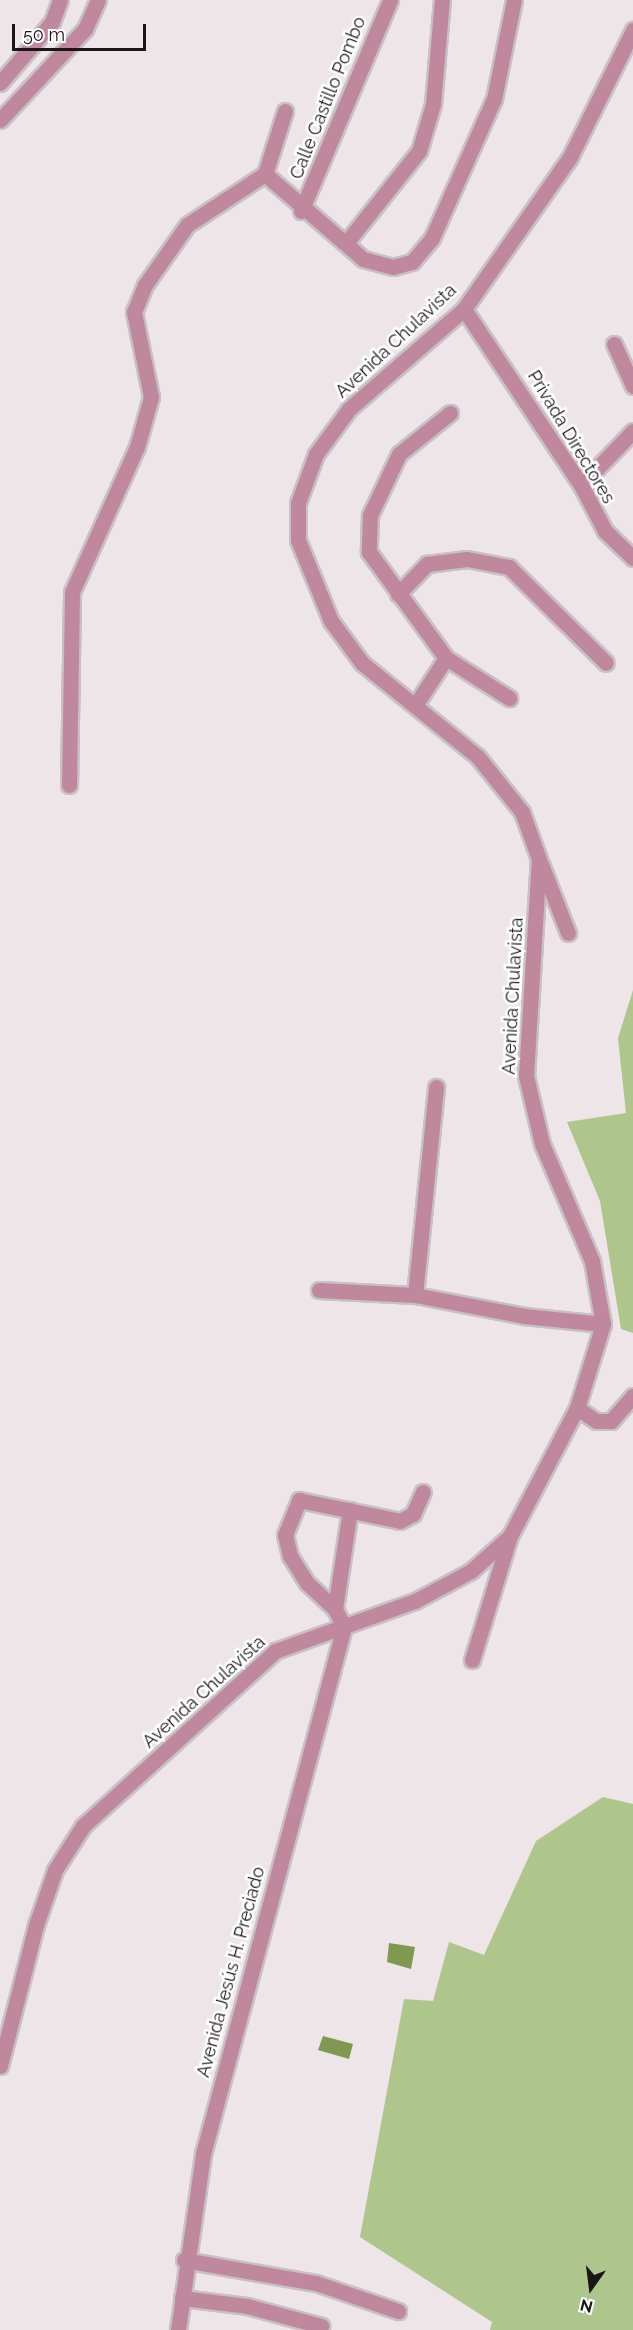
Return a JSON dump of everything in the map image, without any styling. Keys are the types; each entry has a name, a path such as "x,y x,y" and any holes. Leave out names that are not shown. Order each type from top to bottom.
{"street":[{"path":"0,83 52,22 60,0"},
{"path":"0,120 84,28 98,0"},
{"name":"Calle Castillo Pombo","path":"302,211 390,0"},
{"path":"346,243 419,151 433,104 442,0"},
{"path":"265,174 302,211 346,243 363,259 393,267 412,262 432,238 494,99 514,0"},
{"name":"Avenida Chulavista","path":"0,2066 36,1925 56,1870 83,1826 276,1651 415,1601 471,1571 510,1536 578,1408 603,1324 592,1261 542,1144 526,1076 539,859 522,812 477,757 416,704 362,663 331,621 298,540 298,503 316,454 350,409 464,309 570,157 633,30"},
{"path":"69,785 72,592 137,447 151,397 134,312 145,285 187,225 265,174 285,111"},
{"name":"Privada Directores","path":"464,309 481,330 580,485 604,531 633,558"},
{"path":"614,344 633,386"},
{"path":"450,413 399,454 370,515 369,552 446,658 509,698"},
{"path":"580,485 633,431"},
{"path":"398,594 427,564 467,559 509,567 606,663"},
{"path":"416,704 446,658"},
{"path":"539,859 568,933"},
{"path":"415,1295 436,1087"},
{"path":"319,1290 415,1295 524,1316 603,1324"},
{"path":"578,1408 596,1420 611,1421 633,1396"},
{"path":"344,1627 335,1609 307,1583 290,1556 285,1535 299,1500 400,1521 413,1514 423,1492"},
{"path":"335,1609 350,1510"},
{"path":"472,1660 510,1536"},
{"name":"Avenida Jesús H. Preciado","path":"177,2330 184,2260 203,2154 344,1627"},
{"path":"184,2260 316,2283 398,2311"},
{"path":"182,2298 256,2308 321,2326"}],"shaded area":[{"path":"633,990 633,1333 621,1329 600,1201 567,1122 626,1113 618,1038"},
{"path":"603,1797 633,1804 633,2330 490,2330 492,2322 360,2237 404,1999 433,2001 449,1942 484,1955 536,1841"},
{"path":"389,1943 415,1947 411,1969 387,1962"},
{"path":"323,2036 353,2044 349,2059 318,2050"}]}
